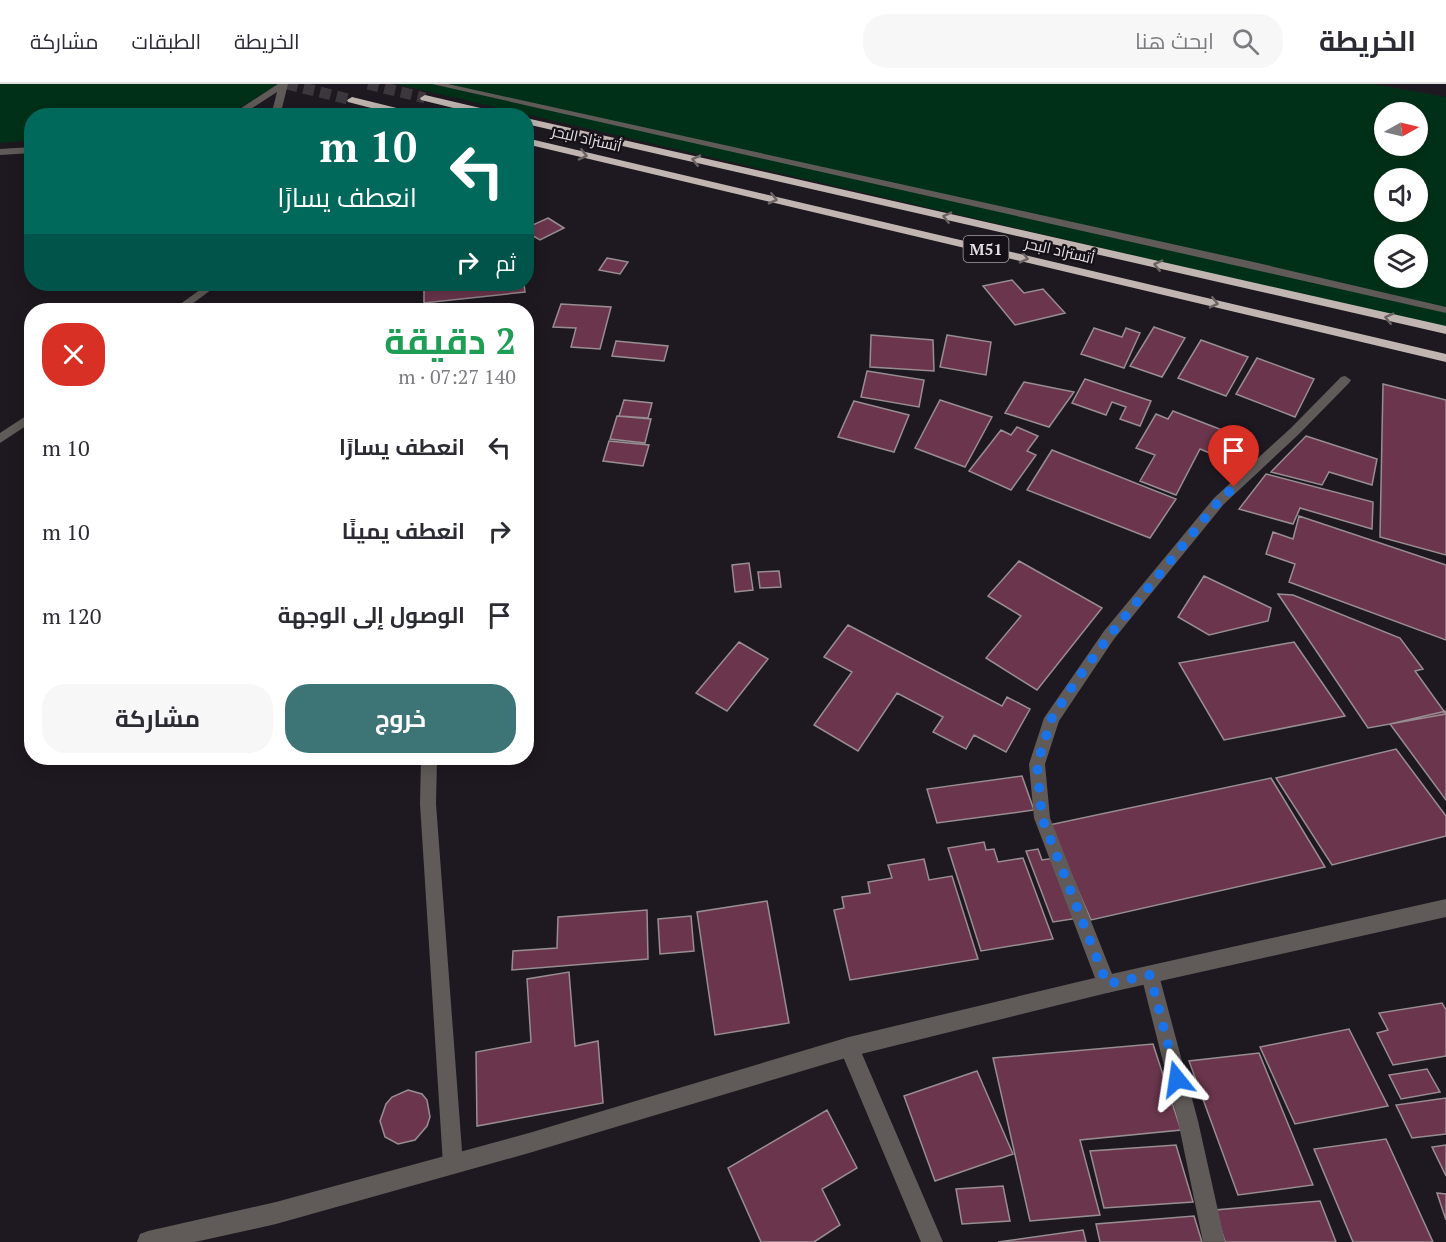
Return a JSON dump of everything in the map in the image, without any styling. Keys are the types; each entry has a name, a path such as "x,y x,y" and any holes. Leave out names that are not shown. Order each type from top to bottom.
{"highway":[{"path":"425,98 468,108"},
{"path":"352,100 384,108"},
{"name":"أتستراد البحر","path":"534,123 1446,330"},
{"name":"أتستراد البحر","path":"534,143 1446,358"}],"street":[{"path":"246,108 284,84"},
{"path":"277,108 284,84"},
{"path":"436,84 1249,264 1446,310"},
{"path":"0,152 24,150"},
{"path":"187,303 204,291"},
{"path":"1107,984 1042,818 1037,764 1052,718 1110,635 1219,501 1295,431 1345,380"},
{"path":"0,439 24,422"},
{"path":"429,765 428,804 453,1164"},
{"path":"148,1242 276,1214 849,1047 1107,984 1446,908"},
{"path":"1150,975 1188,1121 1214,1242"},
{"path":"849,1047 932,1242"}],"green space":[{"path":"0,84 280,84 240,108 24,108 24,141 0,143"},
{"path":"396,84 1374,84 1446,97 1446,328 534,116 534,108 499,108"}],"building":[{"path":"548,218 564,228 540,240 534,237 534,224"},
{"path":"607,258 628,262 620,274 599,270"},
{"path":"1012,280 1024,293 1043,289 1065,313 1015,325 983,286"},
{"path":"424,291 525,292 424,303"},
{"path":"561,304 611,307 600,349 571,347 576,328 553,327"},
{"path":"1154,327 1185,338 1162,377 1130,366"},
{"path":"1094,328 1122,337 1126,328 1140,333 1124,368 1081,354"},
{"path":"871,335 933,340 934,371 870,367"},
{"path":"947,335 991,342 986,375 940,367"},
{"path":"1201,340 1248,357 1226,396 1178,378"},
{"path":"616,341 668,346 664,361 612,356"},
{"path":"1257,358 1314,379 1295,417 1236,394"},
{"path":"867,371 924,380 919,407 861,397"},
{"path":"1085,379 1151,401 1140,426 1120,419 1126,407 1112,402 1106,415 1072,403"},
{"path":"1024,382 1074,392 1049,427 1005,413"},
{"path":"1383,384 1446,400 1446,555 1380,537"},
{"path":"624,400 652,403 648,418 619,416"},
{"path":"940,400 992,417 965,467 915,448"},
{"path":"854,401 909,415 894,452 838,437"},
{"path":"1173,411 1240,437 1229,461 1200,449 1176,495 1140,481 1155,455 1136,448 1156,414 1168,419"},
{"path":"617,416 651,419 645,443 610,439"},
{"path":"1017,427 1038,436 1027,451 1036,455 1011,490 969,471 1001,430 1011,435"},
{"path":"1306,436 1377,459 1372,485 1329,472 1322,485 1271,472"},
{"path":"609,441 649,445 643,466 603,461"},
{"path":"1052,450 1176,499 1150,538 1027,490"},
{"path":"1266,474 1373,502 1372,529 1300,508 1293,524 1239,509"},
{"path":"1299,516 1446,565 1446,640 1289,582 1295,564 1266,554 1273,532 1293,539"},
{"path":"1019,561 1102,608 1037,690 986,658 1021,616 988,596"},
{"path":"749,563 753,590 735,592 732,565"},
{"path":"779,571 781,587 760,588 758,572"},
{"path":"1204,576 1271,608 1268,621 1209,635 1178,617"},
{"path":"1278,594 1293,595 1400,638 1423,669 1415,671 1446,714 1368,728"},
{"path":"848,625 1002,706 1007,697 1030,709 1006,752 974,735 966,749 933,732 943,717 897,693 858,751 814,725 852,672 824,657"},
{"path":"739,642 768,659 727,711 696,693"},
{"path":"1294,642 1345,716 1224,740 1179,663"},
{"path":"1446,711 1446,800 1390,724"},
{"path":"1396,749 1446,816 1446,836 1332,865 1276,778"},
{"path":"1022,776 1034,810 937,823 927,789"},
{"path":"1271,778 1325,867 1091,920 1049,825"},
{"path":"984,842 986,850 994,849 998,862 1023,858 1053,939 981,951 948,848"},
{"path":"1038,849 1042,860 1055,858 1079,918 1053,922 1026,851"},
{"path":"924,859 929,880 952,876 978,959 850,980 834,910 844,908 842,897 870,893 868,882 892,878 888,865"},
{"path":"767,901 789,1023 715,1035 697,912"},
{"path":"647,910 648,959 512,970 513,951 557,948 558,917"},
{"path":"691,916 694,951 660,954 658,919"},
{"path":"569,972 575,1046 598,1041 603,1103 477,1126 476,1052 531,1042 527,979"},
{"path":"1442,1003 1446,1010 1446,1056 1393,1065 1377,1033 1388,1030 1379,1013"},
{"path":"1349,1029 1388,1106 1295,1124 1260,1047"},
{"path":"1153,1044 1181,1130 1080,1140 1100,1215 1030,1221 993,1058"},
{"path":"1259,1053 1313,1185 1238,1195 1189,1061"},
{"path":"1427,1069 1440,1092 1401,1099 1389,1075"},
{"path":"977,1071 1013,1154 935,1181 904,1096"},
{"path":"408,1090 422,1094 427,1100 430,1117 427,1126 415,1140 398,1144 385,1137 380,1121 386,1104 392,1097"},
{"path":"1446,1098 1446,1134 1412,1138 1396,1105"},
{"path":"827,1110 857,1168 822,1189 840,1225 814,1242 761,1242 728,1168"},
{"path":"1386,1139 1433,1242 1353,1242 1314,1149"},
{"path":"1176,1145 1193,1202 1104,1208 1090,1151"},
{"path":"1446,1145 1446,1176 1432,1147"},
{"path":"1003,1186 1010,1221 962,1224 956,1189"},
{"path":"1437,1193 1446,1194 1446,1220"},
{"path":"1320,1201 1336,1242 1225,1242 1215,1210"},
{"path":"1194,1216 1202,1242 1100,1242 1096,1224"},
{"path":"1083,1230 1086,1242 998,1242"}],"tunnel":[{"path":"287,84 352,100"},
{"path":"368,84 425,98"}],"route":[{"path":"1177,1079 1150,975 1107,984 1042,818 1037,764 1052,718 1076,681 1123,618 1219,501 1234,487"}]}
